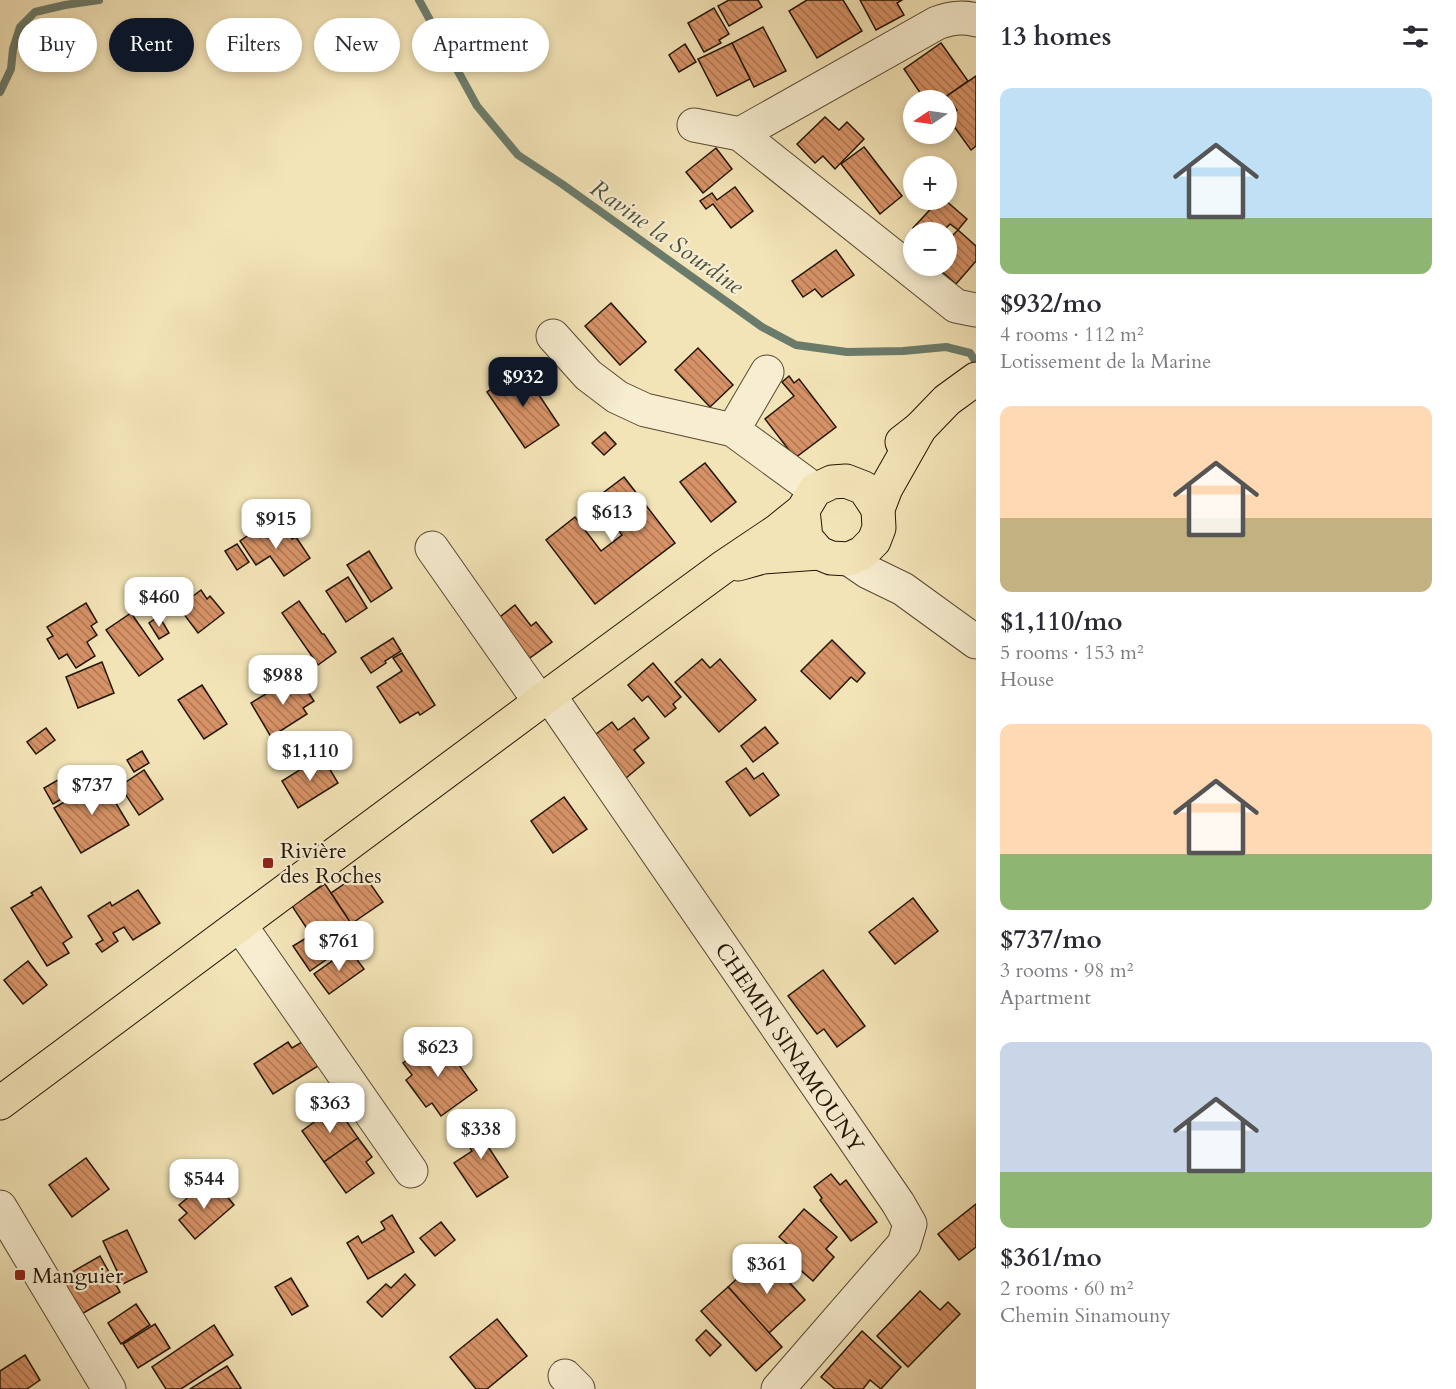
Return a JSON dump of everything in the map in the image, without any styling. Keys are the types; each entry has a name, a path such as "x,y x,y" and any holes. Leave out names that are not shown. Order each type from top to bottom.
{"main road":[{"path":"0,1103 544,698 722,568 777,531 809,500 832,482 846,481 873,466 920,428 947,400 976,379"},
{"path":"722,568 763,557 834,556 862,553 874,541 886,488 920,428"},
{"path":"846,481 864,488 879,518"},
{"path":"809,500 806,538 834,556"}],"street":[{"path":"740,134 937,23 961,17 976,20"},
{"path":"694,125 740,134 956,306 976,310"},
{"path":"553,336 588,375 617,397 645,410 733,430 809,500"},
{"path":"733,430 767,372"},
{"path":"879,518 886,555 903,589"},
{"path":"432,548 544,698"},
{"path":"834,556 903,589 976,642"},
{"name":"CHEMIN SINAMOUNY","path":"544,698 885,1184 910,1224 904,1244 778,1389"},
{"path":"240,925 411,1171"},
{"path":"0,1207 109,1389"}],"building":[{"path":"729,0 758,0 762,7 729,26 718,6"},
{"path":"807,0 843,0 862,31 817,58 789,11"},
{"path":"860,0 902,0 897,3 904,15 876,30"},
{"path":"714,8 729,34 719,40 721,43 704,52 688,23"},
{"path":"763,27 786,71 754,87 732,43"},
{"path":"732,43 750,79 717,96 698,59"},
{"path":"941,43 968,81 955,90 918,90 904,69"},
{"path":"685,44 696,62 679,72 669,55"},
{"path":"976,76 976,146 971,150 957,131 956,90"},
{"path":"825,117 839,130 847,122 864,139 835,169 823,156 815,163 797,144"},
{"path":"864,147 902,196 880,214 841,164"},
{"path":"716,148 732,169 703,193 686,172"},
{"path":"735,187 753,211 731,228 713,204 706,209 700,201 712,193 717,200"},
{"path":"930,210 957,210 967,219 958,230 957,222 919,222"},
{"path":"957,231 976,246 976,261 956,284 947,276 957,276"},
{"path":"836,250 854,275 822,297 815,289 803,297 792,281"},
{"path":"611,303 646,342 620,365 585,326"},
{"path":"698,348 733,385 710,407 675,370"},
{"path":"521,368 559,425 525,448 487,392"},
{"path":"789,376 794,383 799,379 836,427 795,458 765,419 794,396 782,382"},
{"path":"605,432 616,444 604,455 592,443"},
{"path":"705,463 736,502 711,522 680,482"},
{"path":"624,477 675,543 595,604 546,540 575,517 601,551 622,535 595,499"},
{"path":"260,527 267,538 284,527 292,539 296,537 310,558 284,576 270,556 256,565 240,541"},
{"path":"237,544 249,562 237,570 225,551"},
{"path":"369,551 392,588 371,602 347,565"},
{"path":"348,577 367,608 346,622 326,591"},
{"path":"185,586 193,596 201,590 207,599 210,596 224,613 198,633 171,597"},
{"path":"299,601 336,652 318,665 282,613"},
{"path":"86,603 97,622 91,626 97,635 87,642 95,656 76,668 67,654 59,659 47,639 53,636 47,627"},
{"path":"515,605 531,626 536,622 552,642 527,660 496,620"},
{"path":"131,613 163,659 139,676 106,630"},
{"path":"159,616 169,633 159,639 149,623"},
{"path":"393,638 401,651 371,673 361,658"},
{"path":"832,640 865,673 857,682 851,677 830,699 801,671"},
{"path":"402,653 435,705 420,715 418,712 400,723 377,687 402,671 393,658"},
{"path":"702,659 710,668 720,659 756,700 719,732 675,682"},
{"path":"102,662 114,693 78,708 66,677"},
{"path":"653,663 681,697 673,704 676,708 665,717 648,696 642,701 628,685"},
{"path":"297,675 314,701 303,708 307,714 271,737 251,703"},
{"path":"202,685 227,724 204,739 178,700"},
{"path":"634,718 649,738 634,750 644,763 626,778 588,740 612,722 618,730"},
{"path":"765,727 778,743 753,762 741,746"},
{"path":"46,728 55,740 36,754 27,742"},
{"path":"142,751 149,763 134,772 127,760"},
{"path":"322,756 338,783 298,808 282,781"},
{"path":"746,768 754,779 763,773 779,795 750,816 726,782"},
{"path":"77,769 81,775 62,786 68,795 53,804 44,788"},
{"path":"144,770 163,799 139,815 120,786"},
{"path":"102,780 129,825 81,853 54,808"},
{"path":"564,797 587,829 553,853 531,821"},
{"path":"362,872 383,902 351,924 331,893"},
{"path":"325,884 360,937 327,959 292,906"},
{"path":"41,887 72,937 63,943 69,953 47,966 11,908 33,895 31,893"},
{"path":"138,890 160,923 133,940 124,927 113,933 118,941 102,952 96,944 103,940 88,916 110,902 112,906"},
{"path":"913,898 938,931 895,964 869,932"},
{"path":"311,935 327,959 310,971 293,946"},
{"path":"349,949 364,969 329,994 314,974"},
{"path":"28,961 47,985 23,1004 4,980"},
{"path":"823,970 865,1026 837,1047 824,1029 817,1034 788,996"},
{"path":"439,1037 477,1090 441,1116 432,1103 426,1107 406,1080 412,1075 403,1063"},
{"path":"288,1042 292,1048 302,1042 318,1066 273,1094 254,1064"},
{"path":"336,1106 358,1138 324,1162 302,1131"},
{"path":"488,1118 498,1134 485,1142 508,1177 477,1197 454,1163 472,1151 462,1135"},
{"path":"358,1138 372,1157 366,1162 374,1173 346,1193 324,1162"},
{"path":"86,1158 109,1189 72,1217 49,1185"},
{"path":"831,1174 840,1185 846,1180 877,1222 851,1241 820,1200 822,1198 814,1187"},
{"path":"203,1185 210,1193 218,1185 234,1205 195,1239 179,1220 187,1213 179,1205"},
{"path":"976,1204 976,1247 959,1260 938,1234"},
{"path":"804,1209 837,1237 826,1249 834,1257 813,1281 785,1257 793,1249 779,1237"},
{"path":"392,1215 414,1252 368,1279 347,1243 358,1236 362,1243 385,1229 381,1222"},
{"path":"441,1222 455,1240 435,1256 420,1238"},
{"path":"127,1230 147,1272 123,1284 103,1241"},
{"path":"100,1256 120,1292 80,1315 60,1279"},
{"path":"767,1257 805,1300 769,1333 728,1287 742,1274 745,1277"},
{"path":"405,1274 415,1285 382,1317 367,1302 386,1284 391,1288"},
{"path":"291,1278 308,1306 292,1315 275,1287"},
{"path":"728,1287 782,1347 756,1371 701,1311"},
{"path":"920,1291 940,1310 948,1302 960,1314 908,1367 877,1336"},
{"path":"136,1304 150,1325 121,1344 108,1323"},
{"path":"497,1319 527,1356 487,1389 476,1389 450,1357"},
{"path":"155,1324 170,1348 138,1368 123,1344"},
{"path":"214,1325 233,1355 181,1389 166,1389 152,1367"},
{"path":"706,1330 721,1345 710,1356 696,1340"},
{"path":"862,1331 901,1367 881,1389 870,1380 863,1389 835,1389 821,1377"},
{"path":"25,1355 40,1380 27,1389 0,1389 0,1371"},
{"path":"227,1366 241,1388 190,1389"}],"waterway":[{"name":"Ravine la Sourdine","path":"0,92 11,69 13,49 20,27 35,12 99,0"},
{"name":"Ravine la Sourdine","path":"419,0 477,106 518,155 762,327 796,345 847,352 903,351 946,347 970,353 976,362"}],"place":[{"name":"Rivière des Roches","path":"268,863"},
{"name":"Manguier","path":"20,1275"}]}
